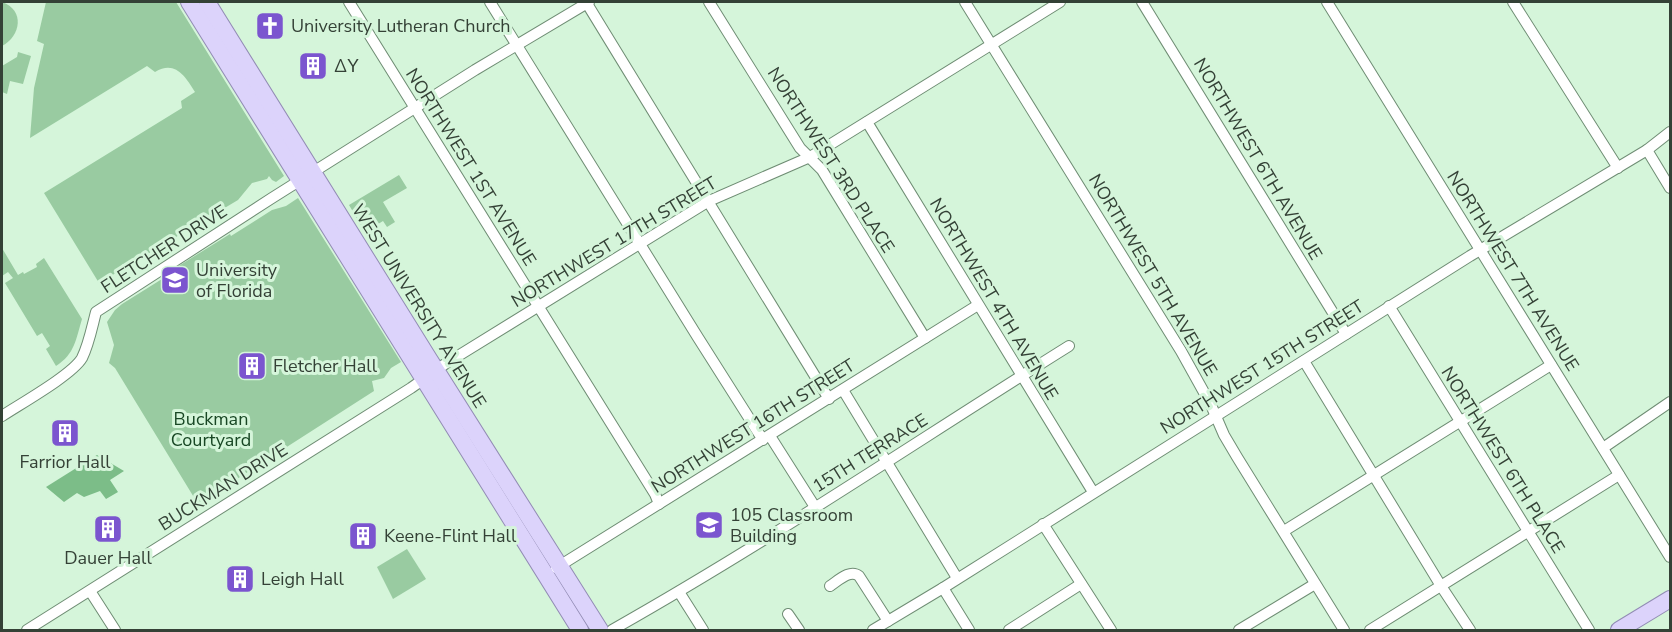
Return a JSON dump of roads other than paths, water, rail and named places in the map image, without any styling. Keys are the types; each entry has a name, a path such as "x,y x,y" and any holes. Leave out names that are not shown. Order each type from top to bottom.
{"main road":[{"name":"WEST UNIVERSITY AVENUE","path":"189,2 307,176"},
{"name":"WEST UNIVERSITY AVENUE","path":"207,2 307,176 552,571 580,630"},
{"name":"WEST UNIVERSITY AVENUE","path":"552,571 600,630"},
{"path":"1619,630 1671,599"}],"street":[{"name":"NORTHWEST 1ST AVENUE","path":"349,2 655,494 659,504"},
{"path":"490,2 640,245 815,507"},
{"name":"FLETCHER DRIVE","path":"2,416 77,365 84,354 96,312 307,176 588,2"},
{"path":"588,2 829,399"},
{"name":"NORTHWEST 3RD PLACE","path":"709,2 800,148 822,170 925,338"},
{"name":"NORTHWEST 5TH AVENUE","path":"964,2 1181,351 1237,457 1344,630"},
{"name":"NORTHWEST 17TH STREET","path":"430,375 709,201 810,157 1060,2"},
{"name":"NORTHWEST 6TH AVENUE","path":"1142,2 1346,333"},
{"name":"NORTHWEST 7TH AVENUE","path":"1327,2 1671,557"},
{"path":"1514,2 1617,168"},
{"name":"NORTHWEST 4TH AVENUE","path":"867,122 1093,492"},
{"name":"NORTHWEST 15TH STREET","path":"873,630 944,588 1479,250 1647,150 1671,132"},
{"path":"1647,150 1671,188"},
{"name":"NORTHWEST 16TH STREET","path":"552,571 978,305"},
{"name":"NORTHWEST 6TH PLACE","path":"1389,306 1589,630"},
{"name":"15TH TERRACE","path":"612,630 679,592 886,464 1069,346"},
{"path":"1304,361 1470,630"},
{"path":"1284,531 1551,365"},
{"name":"BUCKMAN DRIVE","path":"27,630 430,375"},
{"path":"843,390 957,578"},
{"path":"1603,448 1671,402"},
{"path":"1370,630 1620,475"},
{"path":"1043,524 1112,630"},
{"path":"830,586 851,573 856,573 888,621"},
{"path":"1009,630 1081,584"},
{"path":"1239,630 1315,584"},
{"path":"944,588 969,630"},
{"path":"90,591 115,630"},
{"path":"679,592 703,630"},
{"path":"788,614 799,630"}],"place":[{"name":"University Lutheran Church","path":"270,26"},
{"name":"ΔΥ","path":"313,66"},
{"name":"University of Florida","path":"175,280"},
{"name":"Fletcher Hall","path":"252,366"},
{"name":"Farrior Hall","path":"65,433"},
{"name":"105 Classroom Building","path":"709,525"},
{"name":"Dauer Hall","path":"108,529"},
{"name":"Keene-Flint Hall","path":"363,536"},
{"name":"Leigh Hall","path":"240,579"}],"park label":[{"name":"Buckman Courtyard","path":"211,429"}]}
